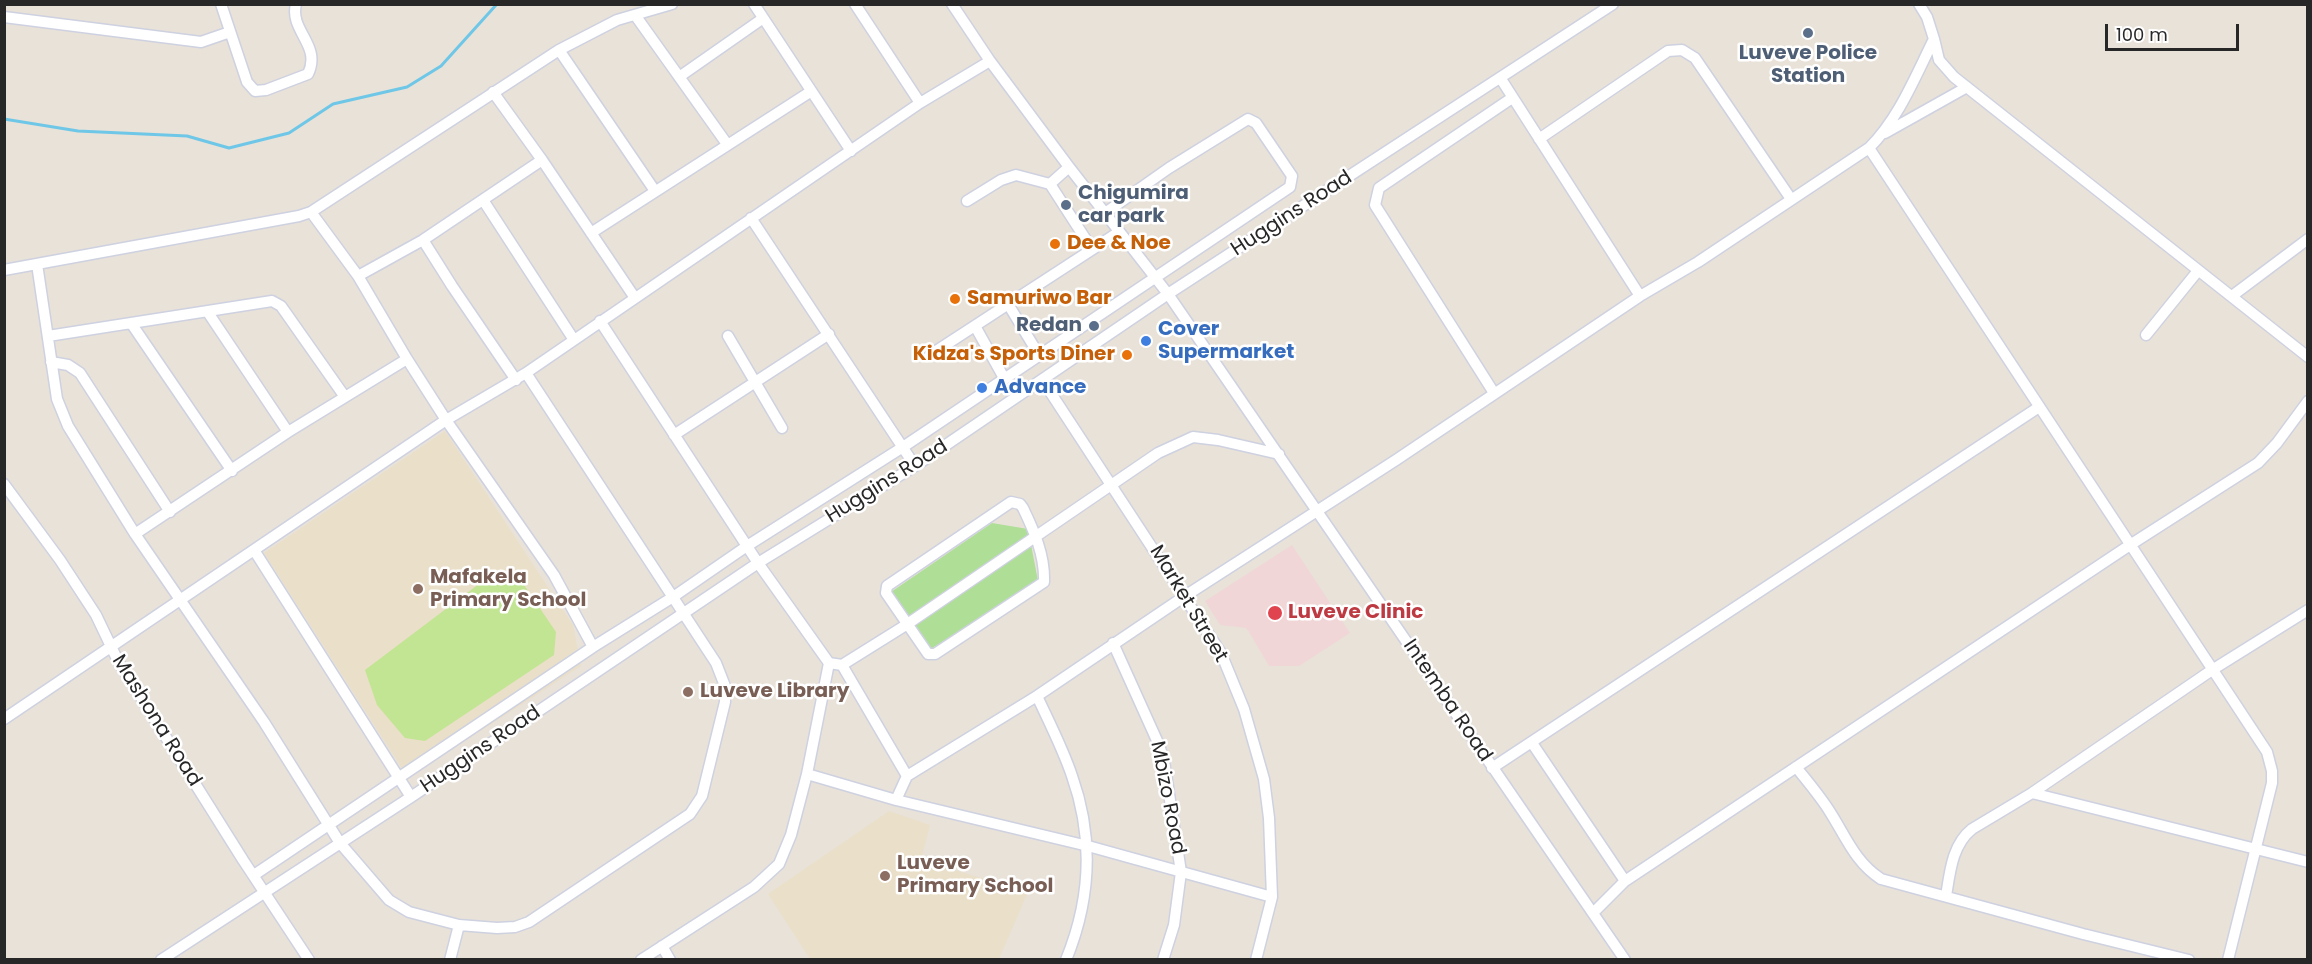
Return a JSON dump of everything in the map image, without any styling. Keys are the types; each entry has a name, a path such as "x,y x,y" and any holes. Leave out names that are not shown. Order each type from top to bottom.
{"street":[{"path":"221,4 247,82 255,91 266,90 308,74 313,63 311,51 295,18 296,4"},
{"path":"4,270 311,212 559,50 602,27 672,4"},
{"path":"754,4 851,151"},
{"path":"855,4 920,103"},
{"name":"Intemba Road","path":"952,4 990,61 1168,294 1625,960"},
{"name":"Huggins Road","path":"161,960 411,797 758,563 915,466 1168,294 1613,4"},
{"path":"1919,4 1927,17 1939,60 1954,77 2307,357"},
{"path":"635,15 727,144"},
{"path":"4,16 201,42 230,32"},
{"path":"679,77 762,19"},
{"path":"896,800 907,776 1037,696 1113,643 1869,148 1884,133 1934,39"},
{"path":"559,50 655,191"},
{"path":"1539,139 1668,51 1682,50 1695,58 1791,200"},
{"path":"4,719 446,420 526,374 920,103 990,61"},
{"path":"1501,79 1640,296"},
{"path":"1884,133 1967,87"},
{"path":"493,92 635,298"},
{"path":"591,233 810,92"},
{"path":"1494,393 1375,205 1375,196 1379,188 1512,98"},
{"path":"254,875 593,647 903,447 1290,187 1292,176 1256,123 1248,119 1169,168 1105,213"},
{"path":"1869,148 2254,732 2270,760 2272,783 2228,960"},
{"path":"358,276 423,240 542,160"},
{"path":"1050,184 1069,167"},
{"path":"967,201 1000,180 1016,175 1050,184 1092,249"},
{"path":"483,200 574,340"},
{"path":"311,212 358,276 446,420 554,574 593,647"},
{"path":"751,218 915,466"},
{"path":"930,355 1119,232"},
{"path":"2232,296 2307,239"},
{"path":"423,240 516,380"},
{"path":"37,264 51,362 62,415 135,534 264,722 340,843 372,882 399,907 409,912 459,925 497,928 515,927 529,922 690,814 697,807 702,796 725,702 725,686 716,663 526,374"},
{"path":"2146,335 2197,272"},
{"path":"48,336 207,310 277,302 345,397"},
{"path":"1008,304 1039,355"},
{"path":"207,310 288,432"},
{"path":"600,321 758,563 829,663 842,665 906,625 1158,453 1193,437 1218,440 1279,454"},
{"path":"131,323 232,471"},
{"path":"975,326 1004,378"},
{"path":"674,435 829,334"},
{"path":"728,336 782,428"},
{"path":"135,534 288,432 407,359"},
{"path":"51,362 68,365 80,373 171,512"},
{"name":"Market Street","path":"1043,381 1113,484 1221,653 1244,709 1264,778 1269,818 1272,897 1256,960"},
{"path":"1593,912 1625,881 2130,544 2258,463 2277,443 2307,401"},
{"path":"1492,768 2039,407"},
{"name":"Mashona Road","path":"4,484 60,560 90,606 110,647 309,960"},
{"path":"1011,502 1020,504 1036,536 1044,570 1044,582 931,656 906,625 886,593 887,586 1011,502"},
{"path":"254,550 411,797"},
{"path":"1946,896 1952,861 1964,835 2032,793 2212,670 2307,610"},
{"name":"Mbizo Road","path":"1113,643 1160,745 1181,872 1174,925 1163,960"},
{"path":"641,960 754,887 779,864 790,835 807,774 829,663"},
{"path":"842,665 907,776"},
{"path":"1037,696 1072,773 1079,796 1088,846 1084,903 1077,932 1066,960"},
{"path":"1532,743 1625,881"},
{"path":"1796,766 1829,810 1841,833 1863,865 1881,879 2190,960"},
{"path":"807,774 896,800 1088,846 1272,897"},
{"path":"2032,793 2307,862"},
{"path":"450,960 459,925"},
{"path":"662,946 670,960"}],"shaded area":[{"name":"Mafakela Primary School","path":"445,431 573,625 581,666 408,778 264,553"},
{"name":"Luveve Clinic","path":"1292,545 1350,633 1299,666 1269,666 1246,628 1220,625 1205,601"},
{"name":"Luveve Primary School","path":"889,811 930,825 921,860 1028,892 999,959 810,959 768,894"}],"green space":[{"path":"992,523 1028,529 1038,581 931,649 891,592"},
{"path":"505,574 522,582 556,632 554,655 425,741 405,738 377,705 365,670 479,584"}],"waterway":[{"path":"4,119 78,131 187,136 229,148 289,133 333,104 407,87 441,66 497,4"}],"place":[{"name":"Luveve Police Station","path":"1808,33"},
{"name":"Chigumira car park","path":"1066,205"},
{"name":"Dee & Noe","path":"1055,244"},
{"name":"Samuriwo Bar","path":"955,299"},
{"name":"Redan","path":"1094,326"},
{"name":"Cover Supermarket","path":"1146,341"},
{"name":"Kidza's Sports Diner","path":"1127,355"},
{"name":"Advance","path":"982,388"},
{"name":"Mafakela Primary School","path":"418,589"},
{"name":"Luveve Clinic","path":"1275,613"},
{"name":"Luveve Library","path":"688,692"},
{"name":"Luveve Primary School","path":"885,876"}]}
